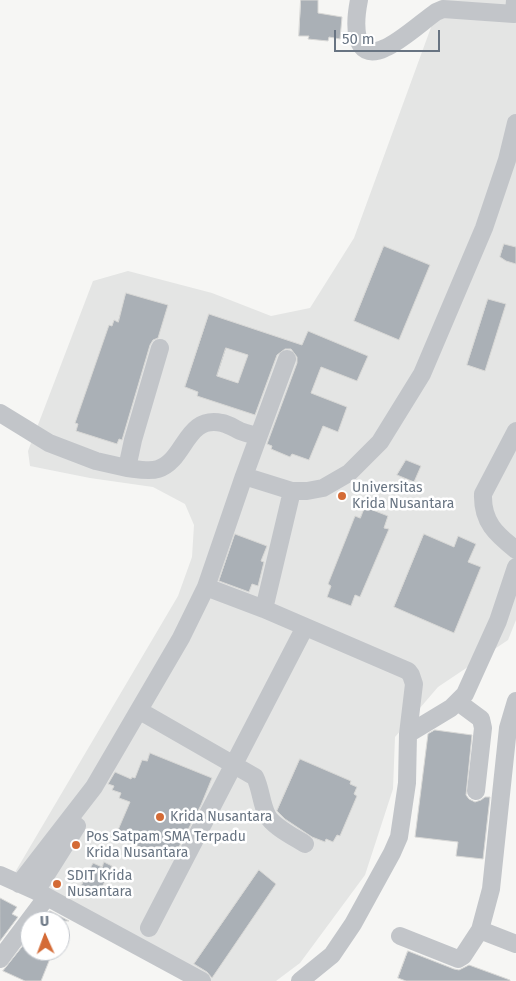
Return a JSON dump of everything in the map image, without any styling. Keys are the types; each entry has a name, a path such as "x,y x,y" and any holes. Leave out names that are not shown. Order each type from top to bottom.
{"street":[{"path":"359,0 356,30 358,41 366,51 374,52 386,48 443,9 515,12"},
{"path":"244,476 292,491 323,488 349,473 380,442 422,374 484,228 507,160 516,123"},
{"path":"127,468 133,440 160,348"},
{"path":"19,884 94,787 181,638 206,587 258,436 288,358"},
{"path":"0,413 49,443 96,461 127,468 152,470 166,466 182,447 194,428 206,423 224,423 258,436"},
{"path":"516,431 483,494 483,506 486,518 496,533 516,550"},
{"path":"264,609 292,491"},
{"path":"408,734 458,702 465,694 498,621 516,567"},
{"path":"206,587 264,609 408,671 414,684 408,734 407,782 399,837 353,924 332,955 300,981"},
{"path":"149,928 305,627"},
{"path":"400,936 458,959 463,956 480,930 491,889 508,728 516,701"},
{"path":"458,702 480,719 483,728 476,791"},
{"path":"140,710 255,777 266,815 273,823 305,844"},
{"path":"0,959 41,895 92,801 94,787"},
{"path":"0,875 202,981"},
{"path":"480,930 516,944"}],"shaded area":[{"name":"Universitas Krida Nusantara","path":"441,0 516,0 516,620 508,640 438,687 395,737 393,789 365,875 300,963 276,981 211,981 14,874 178,596 192,557 194,525 185,504 153,487 90,478 30,466 28,451 93,281 128,271 212,293 271,316 310,308 354,238"}],"building":[{"path":"301,0 318,0 318,13 342,17 340,39 329,37 328,41 308,39 309,36 299,36"},
{"path":"504,244 516,247 516,264 500,257"},
{"path":"384,246 430,265 399,340 354,321"},
{"path":"126,293 168,305 158,338 153,340 150,345 122,440 119,439 117,444 76,431 78,424 75,423 109,325 112,326 114,320 118,322"},
{"path":"488,299 506,304 485,371 467,365"},
{"path":"209,314 302,345 308,331 368,356 357,381 321,367 311,393 347,407 338,432 323,426 309,460 292,454 290,457 271,449 272,446 267,444 297,363 297,357 291,349 285,349 277,355 255,415 197,396 198,392 185,387","holes":["226,348 248,355 238,383 217,376"]},
{"path":"406,460 421,466 414,482 397,475"},
{"path":"365,507 388,516 384,528 389,529 360,597 355,595 351,606 327,597 331,586 328,584 355,516 360,518"},
{"path":"235,534 267,546 261,561 264,562 258,586 252,584 249,592 219,581"},
{"path":"424,534 454,547 458,536 476,544 468,562 481,567 454,633 394,607"},
{"path":"435,730 472,735 466,795 475,802 485,797 490,797 483,859 456,856 458,842 415,837 428,734"},
{"name":"Krida Nusantara","path":"150,753 212,778 201,805 172,860 115,837 130,802 119,798 121,793 112,790 114,786 108,784 115,772 131,779 132,777 135,778 142,760 147,761"},
{"name":"Krida Nusantara","path":"300,759 351,781 350,784 357,787 354,794 357,796 340,836 337,835 333,842 326,839 325,842 312,837 285,819 277,811"},
{"path":"104,862 112,866 98,896 81,886 93,863 102,867"},
{"path":"259,870 276,884 212,978 207,972 194,964"},
{"path":"0,898 17,907 12,914 18,917 0,941"},
{"path":"20,950 20,961 49,961 41,981 25,981 3,971"},
{"path":"408,951 454,969 459,970 469,965 510,981 406,981 398,978"}],"place":[{"name":"Universitas Krida Nusantara","path":"342,496"},
{"name":"Krida Nusantara","path":"160,817"},
{"name":"Pos Satpam SMA Terpadu Krida Nusantara","path":"76,845"},
{"name":"SDIT Krida Nusantara","path":"57,884"}]}
